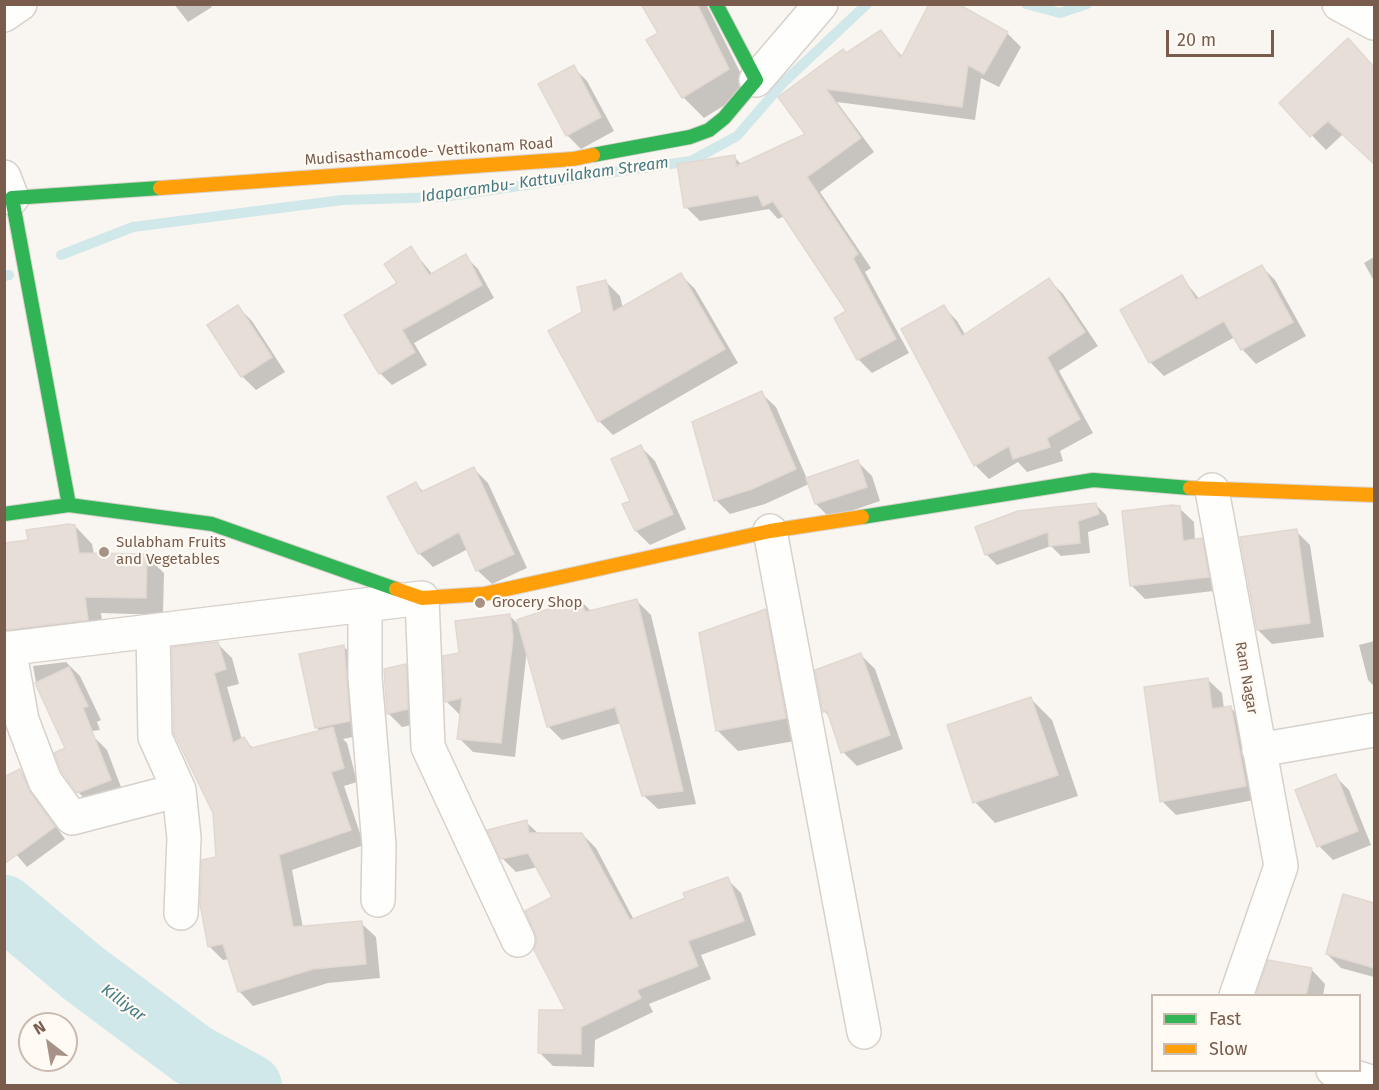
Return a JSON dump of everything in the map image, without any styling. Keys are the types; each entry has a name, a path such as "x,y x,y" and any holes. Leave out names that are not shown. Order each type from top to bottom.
{"street":[{"path":"4,15 20,4"},
{"path":"716,4 756,80 821,4"},
{"path":"1339,4 1374,23"},
{"name":"Mudisasthamcode- Vettikonam Road","path":"10,197 573,159 649,146 709,130 724,118 756,80"},
{"path":"10,197 69,505"},
{"path":"179,790 72,818 45,781 26,730 7,649 422,598 484,594 770,531 1093,480 1212,490 1374,495"},
{"name":"Ram Nagar","path":"1212,490 1281,866 1237,994"},
{"path":"13,516 69,505 212,524 422,598"},
{"path":"770,531 864,1032"},
{"path":"422,598 428,747 518,940"},
{"path":"365,605 365,678 379,845 378,900"},
{"path":"153,631 155,737 179,790 184,838 181,913"},
{"path":"1259,750 1374,730"},
{"path":"1336,1072 1374,1083"}],"building":[{"path":"641,4 697,4 729,69 682,98 646,40 658,33"},
{"path":"929,4 958,4 1008,32 984,74 968,65 962,107 826,89 861,138 807,177 858,254 853,258 896,339 857,360 834,318 846,311 773,201 763,206 758,195 684,208 677,164 735,155 736,166 805,134 778,97 843,49 846,53 881,30 901,58"},
{"path":"1348,38 1374,67 1374,164 1328,121 1310,137 1279,103"},
{"path":"574,65 601,117 566,136 538,84"},
{"path":"411,246 429,275 466,254 482,285 402,330 415,352 379,374 344,315 397,283 384,264"},
{"path":"1262,265 1293,322 1241,350 1224,321 1149,363 1120,310 1182,275 1196,300"},
{"path":"681,273 725,349 598,422 548,331 582,312 577,287 606,280 613,312"},
{"path":"1049,278 1085,332 1047,357 1080,419 1047,438 1050,447 1013,459 1009,446 974,466 901,329 944,305 962,336"},
{"path":"238,305 272,357 241,377 207,325"},
{"path":"762,391 796,469 752,489 714,501 692,422"},
{"path":"641,445 673,514 635,531 622,504 630,501 611,459"},
{"path":"858,460 867,487 815,504 806,478"},
{"path":"474,467 514,554 476,571 459,532 418,554 387,497 416,482 421,492"},
{"path":"1096,503 1099,514 1078,521 1080,543 1049,546 1048,532 985,555 975,527 1018,511"},
{"path":"1180,506 1183,541 1202,538 1209,577 1130,586 1122,511"},
{"path":"75,525 79,553 147,554 146,598 85,597 88,620 4,630 4,543 28,540 26,530"},
{"path":"1297,529 1310,623 1257,630 1240,537"},
{"path":"580,598 585,612 637,599 683,791 642,796 615,707 547,727 517,620"},
{"path":"766,609 786,718 716,731 699,633"},
{"path":"510,614 513,637 501,743 457,739 462,698 445,702 443,656 459,653 455,621"},
{"path":"218,642 226,669 214,673 233,743 244,737 251,748 333,727 344,768 331,772 351,830 279,855 293,927 362,921 366,964 313,969 238,992 223,944 208,947 200,904 202,860 216,857 213,813 174,733 172,647"},
{"path":"344,645 350,721 315,728 299,654"},
{"path":"861,653 890,735 841,753 827,711 823,712 815,670"},
{"path":"406,664 408,709 387,714 384,669"},
{"path":"69,667 88,706 83,708 111,780 77,793 62,772 54,753 65,748 35,683"},
{"path":"1208,678 1212,709 1231,706 1246,786 1160,802 1144,687"},
{"path":"1031,697 1058,775 973,803 947,725"},
{"path":"20,769 30,792 55,827 4,864 4,777"},
{"path":"1336,774 1358,831 1317,847 1295,790"},
{"path":"527,820 529,833 582,833 630,920 685,898 683,893 728,877 744,921 688,941 698,966 637,990 641,998 581,1027 581,1054 538,1053 539,1010 565,1010 534,950 537,941 525,911 552,897 528,853 501,859 487,830"},
{"path":"1343,894 1374,903 1374,968 1326,954"},
{"path":"1268,960 1312,968 1306,994 1257,994"}],"waterway":[{"name":"Idaparambu- Kattuvilakam Stream","path":"61,255 133,227 342,200 443,197 691,161 737,136 784,82 867,4"},
{"name":"Idaparambu- Kattuvilakam Stream","path":"1026,4 1060,13 1087,4"},
{"name":"Idaparambu- Kattuvilakam Stream","path":"4,276 9,275"},
{"name":"Killiyar","path":"4,907 83,973 193,1055 250,1086"}],"traffic: fast":[{"path":"593,155 690,137 709,130 724,118 756,80 716,4"},
{"path":"69,505 12,198 160,188"},
{"path":"862,517 1093,480 1190,488"},
{"path":"4,514 69,505 212,524 396,589"}],"traffic: slow":[{"path":"160,188 573,159 593,155"},
{"path":"1190,488 1374,495"},
{"path":"396,589 422,598 484,594 770,531 862,517"}],"place":[{"name":"Sulabham Fruits and Vegetables","path":"104,552"},
{"name":"Grocery Shop","path":"480,603"}]}
